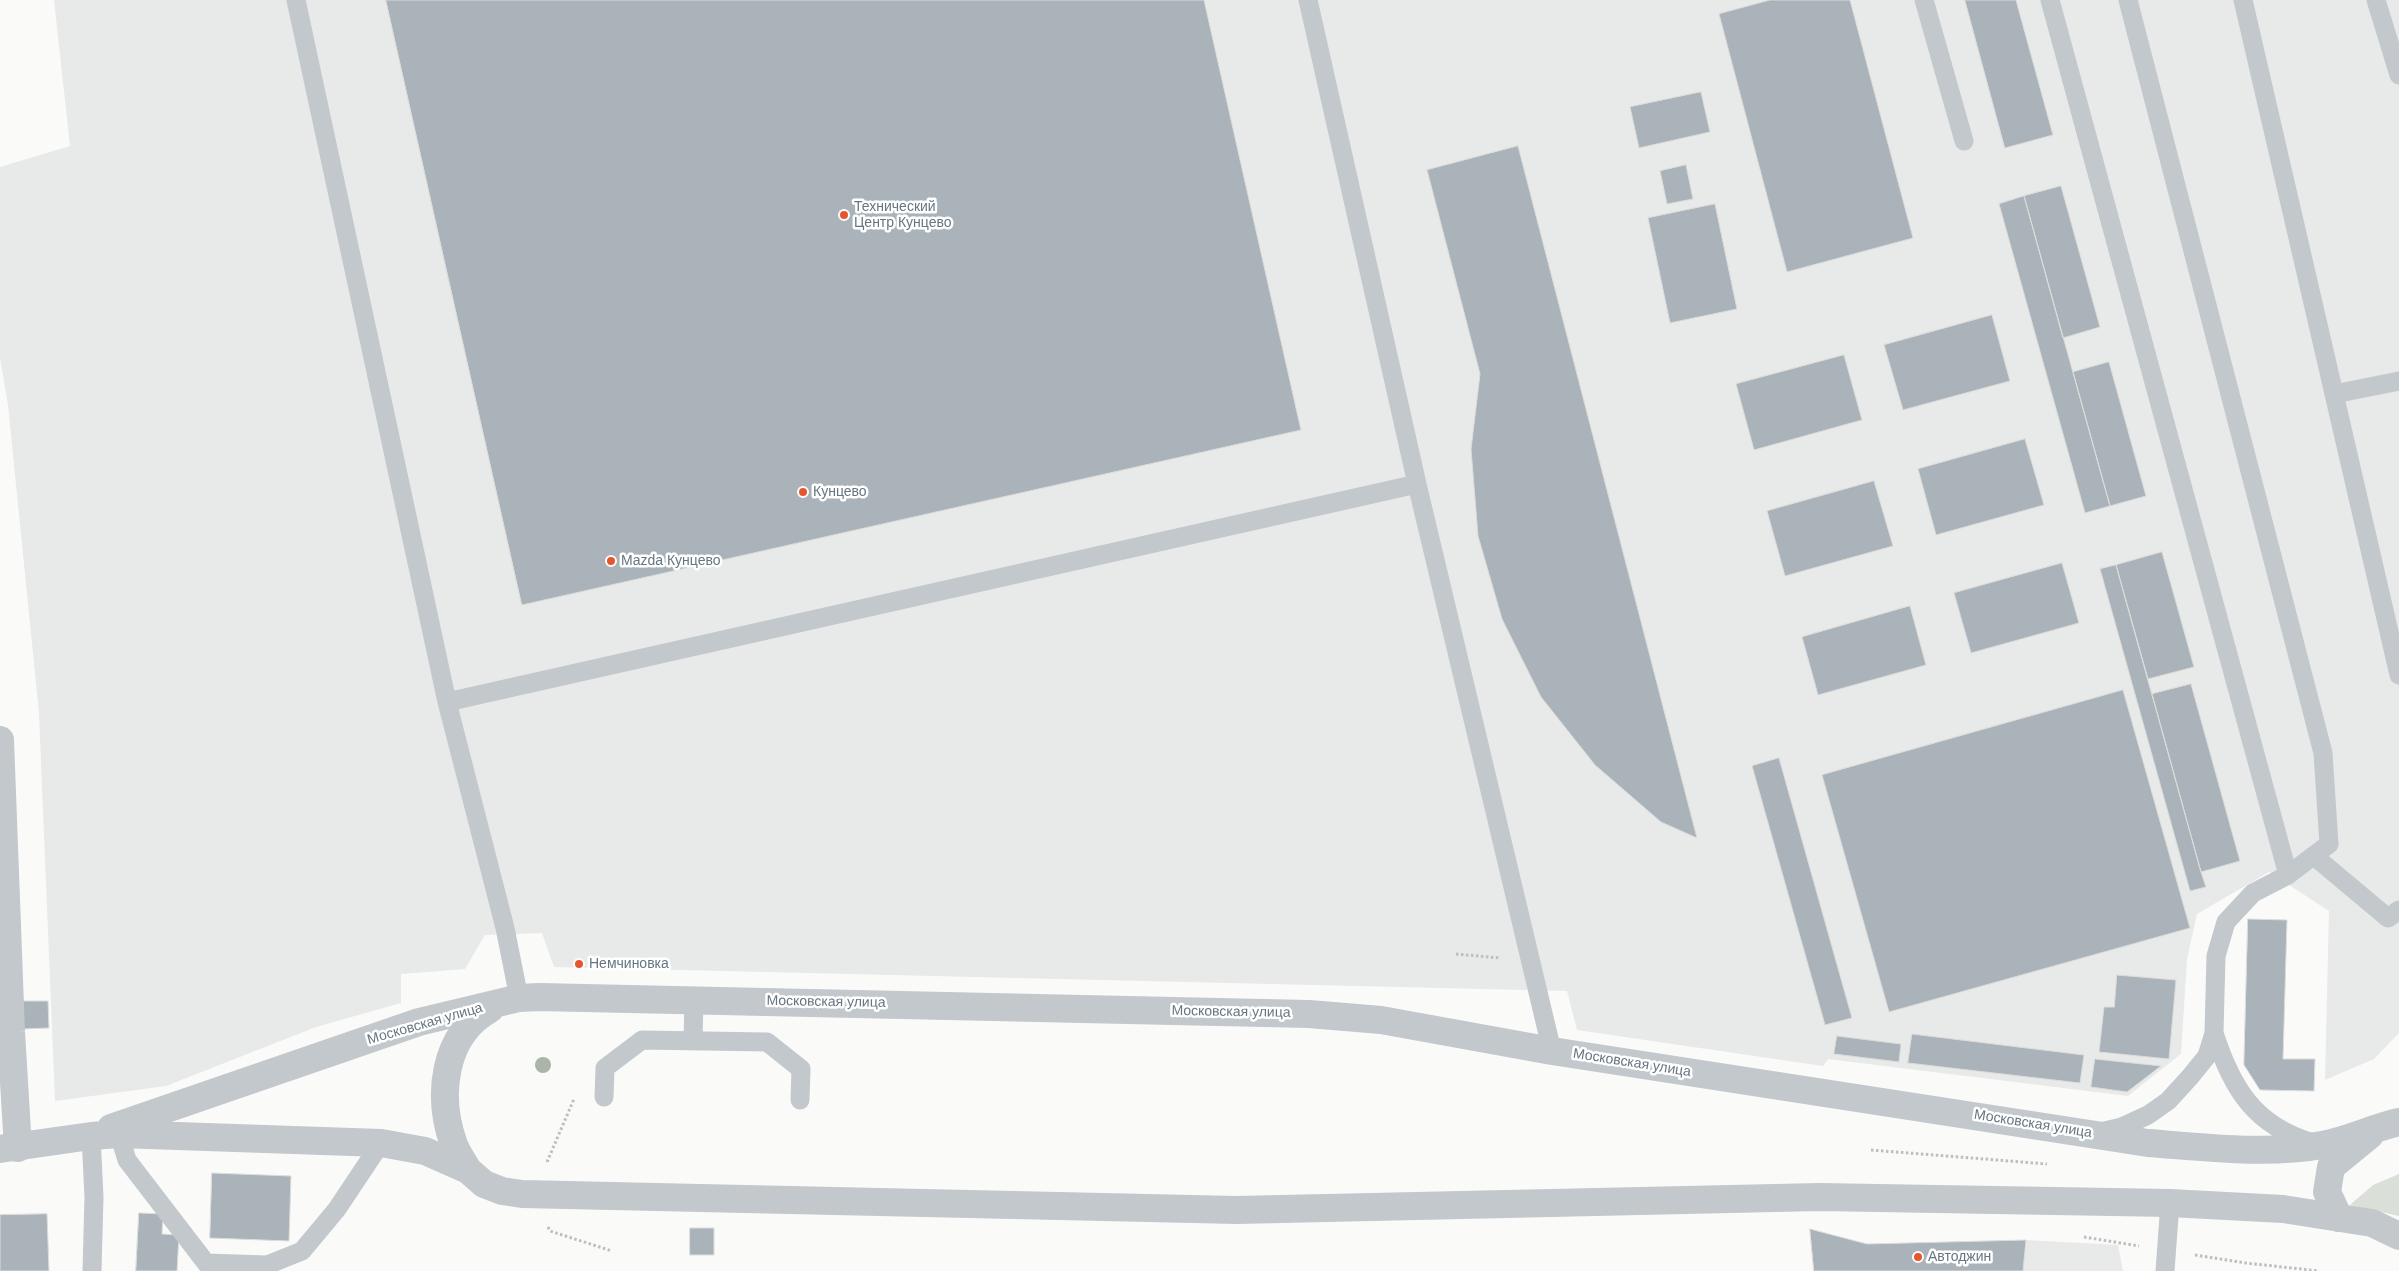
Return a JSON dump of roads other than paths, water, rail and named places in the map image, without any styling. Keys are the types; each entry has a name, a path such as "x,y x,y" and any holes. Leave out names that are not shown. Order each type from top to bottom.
{"street":[{"path":"0,740 11,1032 9,1149"},
{"name":"Московская улица","path":"91,1136 419,1022 511,1000 694,999 1309,1014 1381,1020 1552,1051 2148,1142 2207,1147 2264,1149 2322,1145 2393,1120"},
{"path":"468,1170 453,1144 446,1114 445,1084 450,1056 462,1032 478,1016 511,1000"},
{"path":"2339,1218 2327,1192 2331,1167 2393,1120"},
{"name":"Московская улица","path":"9,1149 91,1136 120,1134 381,1143 426,1151 468,1170 484,1184 502,1191 522,1194 1227,1210 1820,1197 2170,1203 2283,1209 2372,1223 2399,1236"}],"lane":[{"path":"296,0 447,702 504,928 511,1000"},
{"path":"1308,0 1417,484 1552,1051"},
{"path":"1924,0 1964,141"},
{"path":"2050,0 2288,876"},
{"path":"2094,1134 2122,1126 2148,1115 2168,1101 2207,1056 2214,1033 2216,956 2226,922 2253,893 2288,876 2329,844 2323,753 2128,0"},
{"path":"2243,0 2399,676"},
{"path":"2376,0 2399,75"},
{"path":"2334,394 2399,381"},
{"path":"447,702 1417,484"},
{"path":"2314,856 2388,918 2399,910"},
{"path":"693,1041 694,999"},
{"path":"2214,1033 2224,1064 2238,1091 2258,1114 2274,1128 2295,1138 2322,1145"},
{"path":"604,1097 605,1068 642,1040 767,1042 801,1068 800,1100"},
{"path":"120,1134 127,1160 206,1264 236,1268 267,1265 302,1251 337,1209 381,1143"},
{"path":"91,1136 94,1198 92,1271"},
{"path":"2165,1271 2170,1203"}],"place":[{"name":"Технический Центр Кунцево","path":"844,215"},
{"name":"Кунцево","path":"803,492"},
{"name":"Mazda Кунцево","path":"611,561"},
{"name":"Немчиновка","path":"579,964"},
{"name":"Автоджин","path":"1918,1257"}]}
